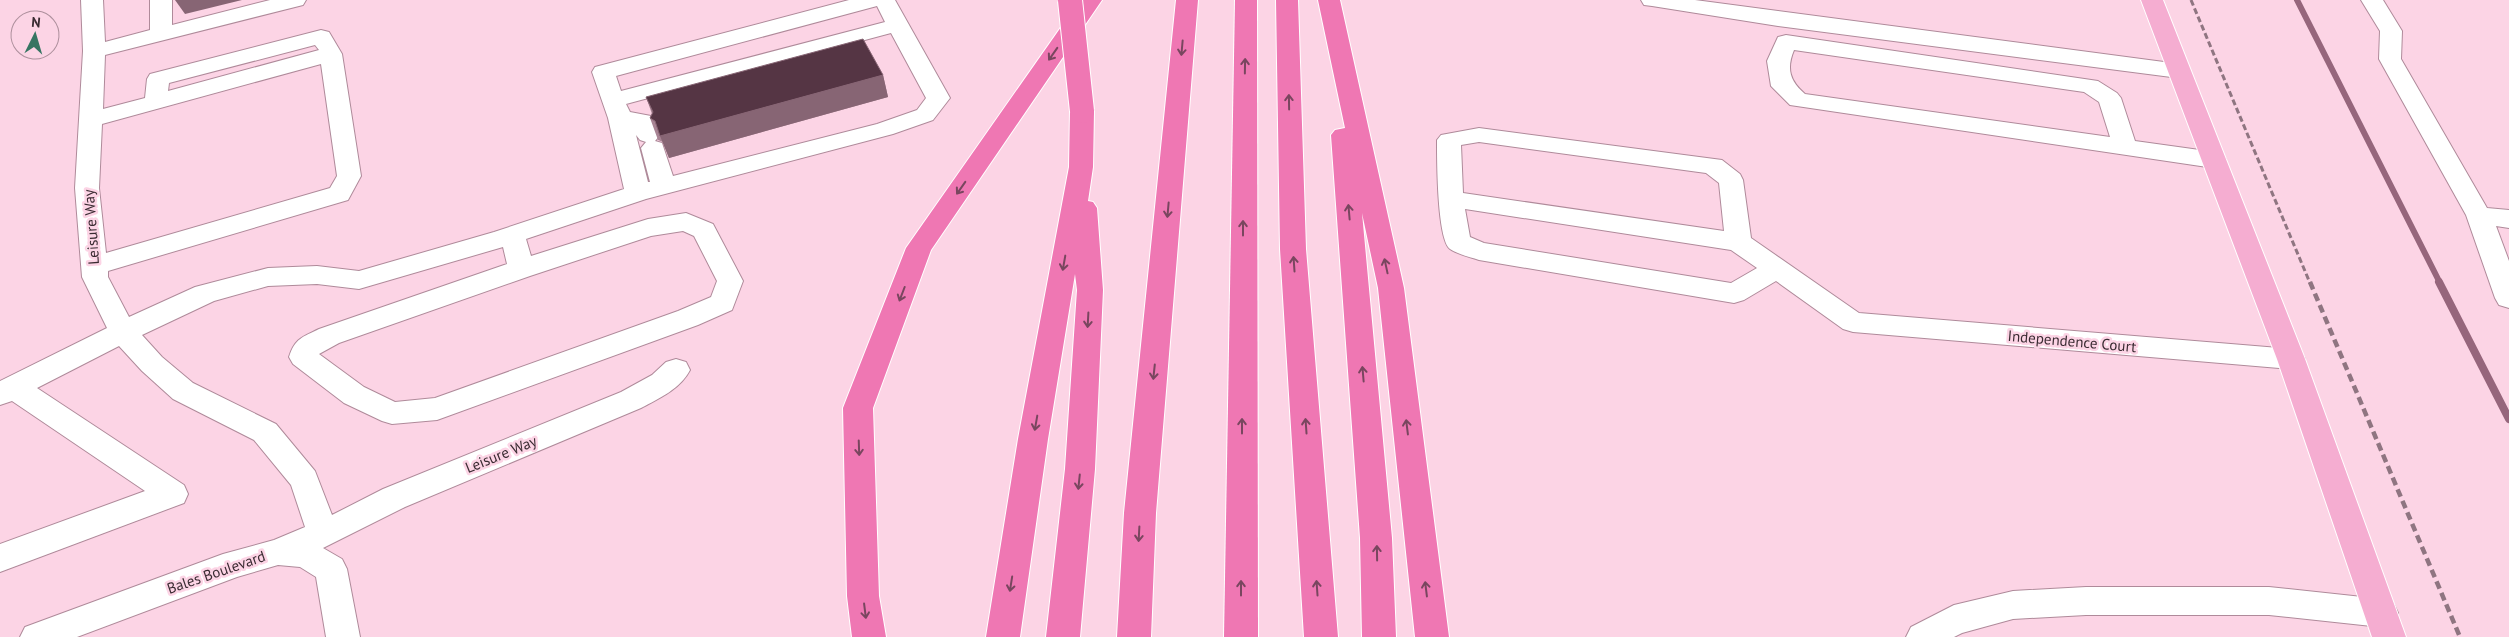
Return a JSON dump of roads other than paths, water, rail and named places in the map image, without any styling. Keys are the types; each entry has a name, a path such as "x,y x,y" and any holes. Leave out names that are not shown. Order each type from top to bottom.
{"highway":[{"path":"1063,637 1080,469 1090,290 1081,167 1082,111 1070,0"},
{"path":"869,637 864,596 858,408 919,248 1091,0"},
{"path":"1134,637 1140,513 1187,0"},
{"path":"1241,637 1246,0"},
{"path":"1287,0 1293,249 1321,637"},
{"path":"1328,0 1341,108 1376,538 1379,637"},
{"path":"1328,0 1390,288 1432,637"},
{"path":"1003,637 1033,440 1081,167"}],"main road":[{"path":"2152,0 2290,359 2385,625"}],"street":[{"name":"Leisure Way","path":"92,0 94,51 87,188 95,277 123,332 152,364 182,391 265,432 304,480 323,534"},
{"path":"161,0 161,34"},
{"path":"94,51 295,0"},
{"path":"638,193 616,109 604,72 874,0"},
{"path":"7,391 123,332 205,294 268,277 317,275 359,280 503,238 638,193 885,129 926,115 938,98 884,0"},
{"path":"1652,0 1778,10 2179,71"},
{"path":"2372,0 2391,31 2390,58 2479,215 2509,298"},
{"path":"616,109 898,25"},
{"path":"2125,147 2109,98 2090,86 1786,42 1778,61 1782,86 1798,100 2214,160"},
{"path":"90,120 331,54 350,176 339,194 94,266"},
{"path":"616,109 643,121 664,186"},
{"path":"1451,199 1738,242 1777,269 1734,293 1479,251 1458,242 1451,199 1449,140 1480,134 1713,166 1731,180 1738,242"},
{"path":"2479,215 2509,219"},
{"path":"686,222 704,230 730,281 722,303 688,318 437,409 392,413 354,395 303,357 306,348 329,336 521,269 648,228 686,222"},
{"path":"503,238 515,242 521,269"},
{"name":"Independence Court","path":"1777,269 1853,322 2290,359"},
{"name":"Leisure Way","path":"278,552 323,534 394,498 632,400 662,383 676,370"},
{"path":"0,558 173,494 7,391"},
{"name":"Bales Boulevard","path":"37,637 234,564 278,552 306,554 331,569 343,637"},
{"path":"1923,637 1954,620 2012,605 2086,601 2269,601 2385,625"}],"waterway":[{"path":"2297,0 2440,283"},
{"path":"2439,282 2509,419"}],"railway":[{"path":"2191,0 2310,283"},
{"path":"2310,282 2460,637"}]}
